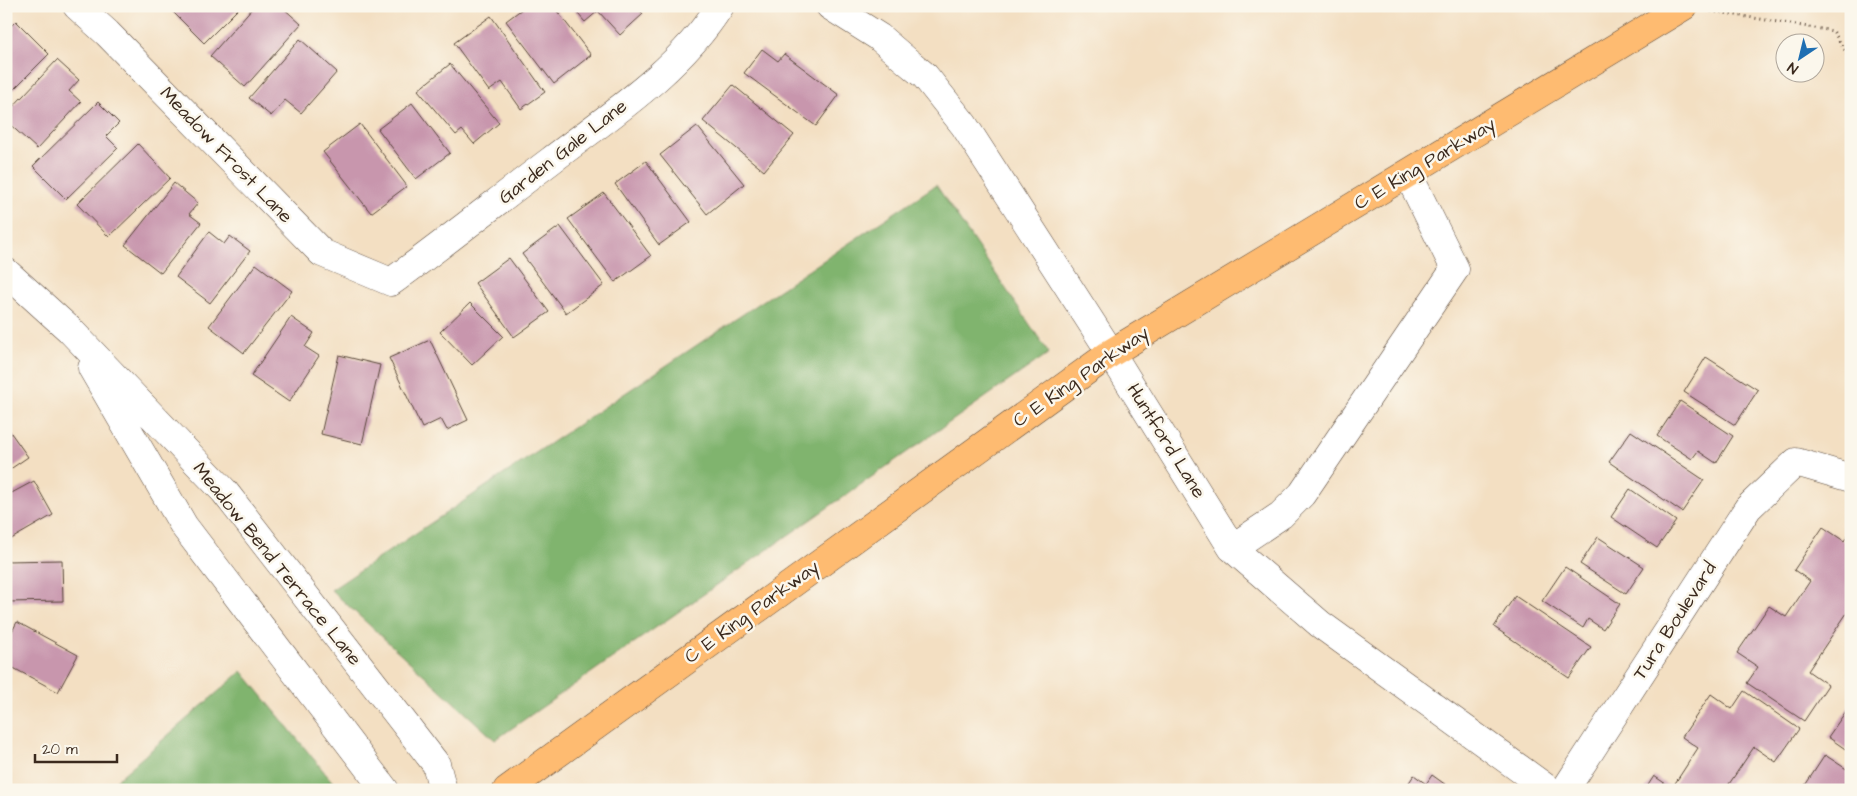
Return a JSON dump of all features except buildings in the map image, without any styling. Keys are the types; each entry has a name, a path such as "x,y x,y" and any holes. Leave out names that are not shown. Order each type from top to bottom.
{"main road":[{"name":"C E King Parkway","path":"506,790 1111,353 1684,6"}],"street":[{"name":"Meadow Frost Lane","path":"77,6 114,40 322,253 391,282"},
{"name":"Garden Gale Lane","path":"391,282 472,222 637,94 669,66 697,37 720,6"},
{"name":"Huntford Lane","path":"830,6 879,37 925,76 942,95 964,125 1111,353 1232,548 1320,624 1549,790"},
{"path":"1232,548 1281,515 1302,494 1455,269 1408,174"},
{"name":"Meadow Bend Terrace Lane","path":"6,272 70,330 224,491 436,764 443,790"},
{"name":"Meadow Bend Terrace Lane","path":"70,330 184,526 385,790"},
{"name":"Tura Boulevard","path":"1565,790 1748,508 1796,462 1851,478"}],"path":[{"path":"1684,6 1833,31 1851,60"}],"green space":[{"path":"936,185 1049,353 495,740 331,590"},
{"path":"242,671 339,790 105,790"}]}
